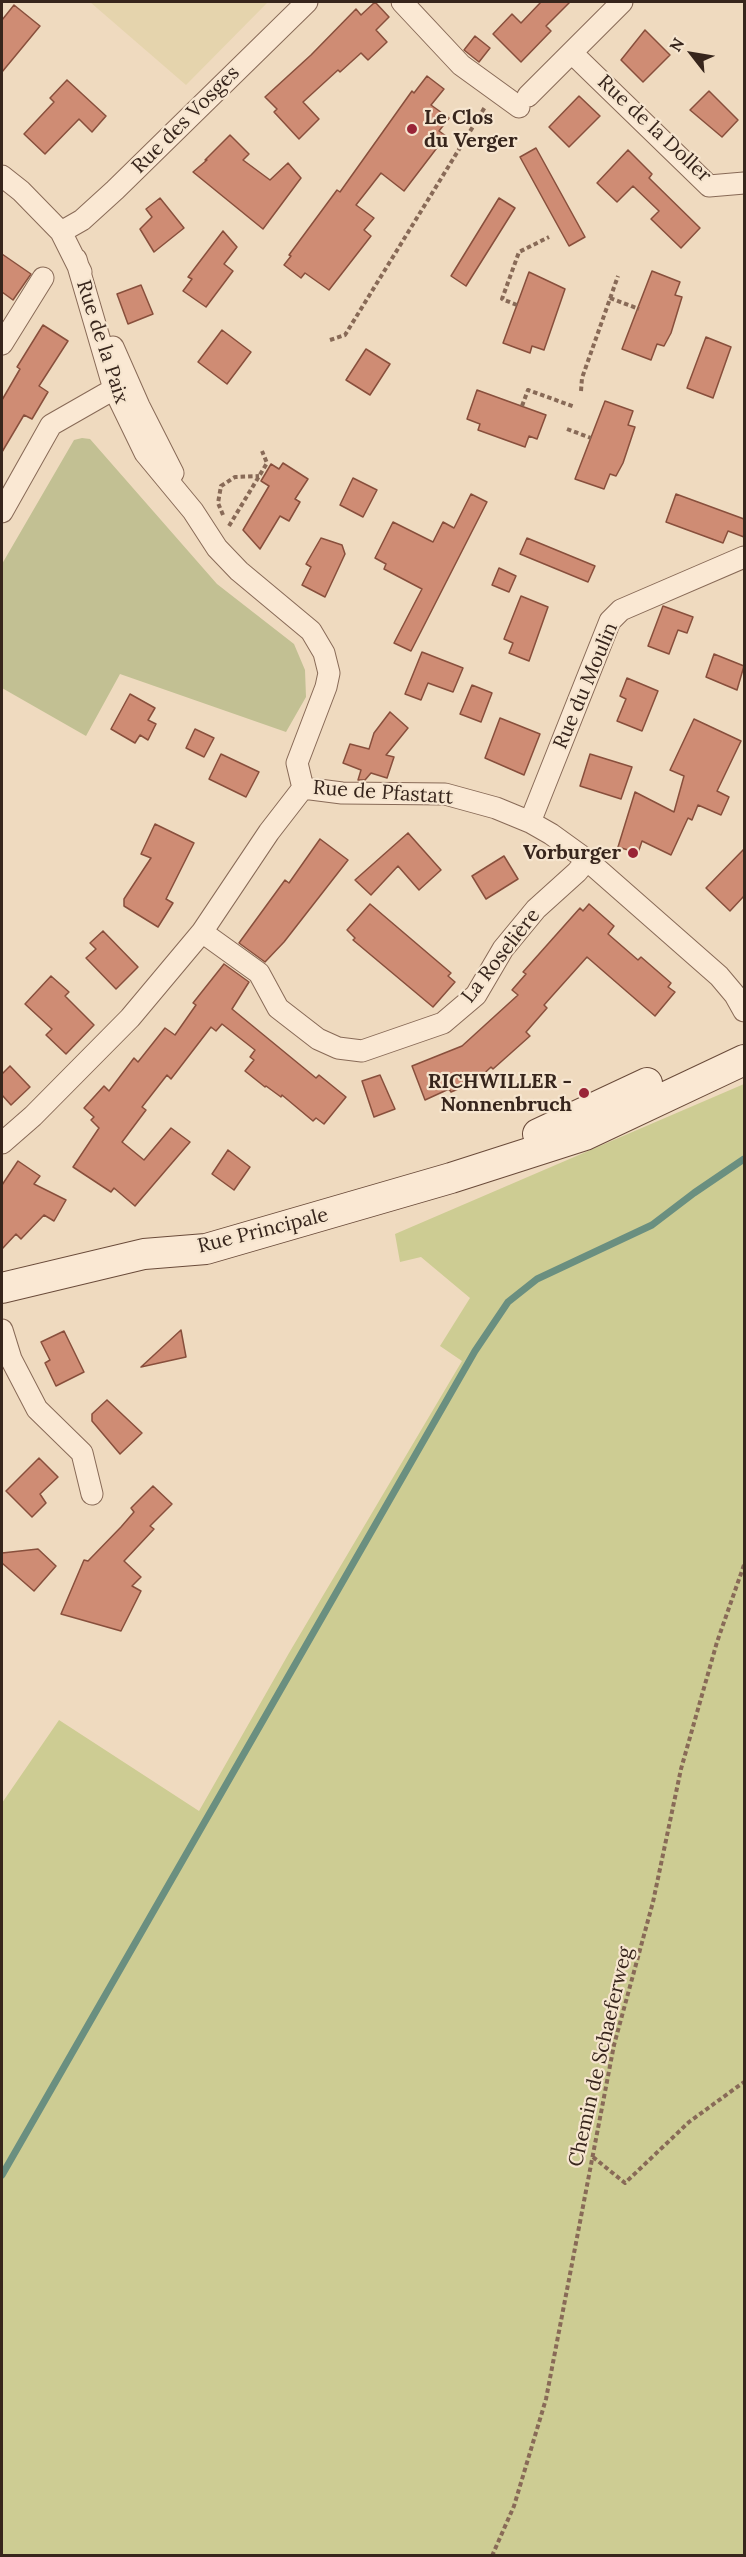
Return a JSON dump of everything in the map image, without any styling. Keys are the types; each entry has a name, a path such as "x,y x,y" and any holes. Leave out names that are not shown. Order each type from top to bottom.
{"main road":[{"name":"Rue Principale","path":"451,1178 542,1132 744,1038"},
{"name":"Rue Principale","path":"2,1288 144,1254 206,1249 451,1178 585,1135 744,1060"}],"street":[{"name":"Rue des Vosges","path":"61,232 82,220 107,198 306,2"},
{"path":"402,2 461,65 496,90 524,102 622,2"},
{"name":"Rue de la Doller","path":"572,53 709,186 744,183"},
{"name":"Rue de la Paix","path":"2,176 21,190 61,232 76,259 139,406 193,511 217,548 239,571 311,631 324,652 329,673 326,687 297,763 303,788"},
{"name":"Rue de la Paix","path":"76,259 114,389 145,453 193,511"},
{"path":"2,344 43,278"},
{"path":"2,512 51,425 114,389"},
{"name":"Rue du Moulin","path":"530,822 610,621 621,610 744,558"},
{"name":"Rue de Pfastatt","path":"2,1143 33,1116 130,1018 202,932 269,832 303,788 342,793 445,794 477,802 530,822 587,860 719,976 735,995 744,1011"},
{"name":"La Roselière","path":"202,932 258,973 278,1008 318,1039 338,1048 362,1052 443,1023 476,995 503,949 536,909 587,860"},
{"path":"2,1330 11,1359 37,1409 81,1454 92,1494"}],"path":[{"path":"330,340 345,335 496,90"},
{"path":"517,305 502,299 519,252 549,237"},
{"path":"581,391 582,378 618,276"},
{"path":"610,298 639,309"},
{"path":"522,406 528,390 575,407"},
{"path":"567,429 591,438"},
{"path":"260,476 235,477 221,486 218,503 228,528 260,476 267,463 262,451"},
{"name":"Chemin de Schaeferweg","path":"492,2556 514,2506 546,2399 614,2046 653,1902 681,1768 717,1642 744,1565"},
{"path":"593,2157 625,2183 689,2122 744,2082"}],"shaded area":[{"path":"90,2 268,2 186,85"},
{"path":"90,439 217,584 294,644 305,670 306,697 286,732 120,674 86,736 2,688 2,564 74,440"},
{"path":"744,1084 744,2555 2,2556 2,1803 59,1720 199,1811 289,1653 462,1361 440,1346 470,1298 421,1257 400,1262 395,1234"}],"building":[{"path":"375,2 389,17 376,30 387,42 368,60 361,53 340,72 338,70 303,102 319,119 299,139 274,112 277,109 265,97 356,9 361,15"},
{"path":"541,2 570,2 546,26 551,31 521,62 493,34 512,14 521,23"},
{"path":"14,5 40,26 2,72 2,20"},
{"path":"645,30 670,55 643,82 621,60"},
{"path":"475,36 490,48 479,62 464,50"},
{"path":"427,76 444,89 431,105 449,118 439,131 446,136 404,191 381,173 356,205 374,218 364,230 371,236 329,290 305,273 301,278 284,265 291,256 289,255 337,190 340,192 412,91 414,93"},
{"path":"67,80 106,116 92,132 79,119 45,154 24,134 54,102 50,98"},
{"path":"709,91 738,120 722,137 690,110"},
{"path":"579,96 600,116 569,147 549,127"},
{"path":"230,135 249,154 243,160 270,180 288,163 301,178 263,229 193,172"},
{"path":"536,148 585,237 569,246 520,157"},
{"path":"628,150 652,174 649,178 700,228 681,248 651,219 659,211 633,186 617,202 597,183"},
{"path":"160,198 184,228 154,252 140,229 152,217 146,209"},
{"path":"499,198 515,208 466,286 451,276"},
{"path":"223,231 237,247 224,264 233,271 206,307 183,291 192,279 188,277"},
{"path":"2,254 31,274 13,300 2,292"},
{"path":"652,271 680,282 675,295 682,297 671,333 664,346 657,344 651,360 622,349"},
{"path":"529,272 565,289 544,350 532,346 530,353 503,343"},
{"path":"141,285 153,314 128,324 117,294"},
{"path":"43,325 68,341 39,386 48,392 32,419 24,415 2,452 2,400 20,369 17,367"},
{"path":"222,330 251,352 227,384 198,362"},
{"path":"706,337 731,347 713,398 687,388"},
{"path":"366,349 390,364 370,395 346,380"},
{"path":"477,390 546,415 537,439 529,436 525,447 478,430 480,424 467,419"},
{"path":"605,401 633,411 628,425 635,427 623,463 616,476 610,474 604,489 575,479"},
{"path":"283,463 308,479 295,499 300,502 289,521 280,516 260,549 243,530 269,486 261,481 271,464 279,469"},
{"path":"353,478 377,490 363,517 340,505"},
{"path":"471,494 487,502 411,651 394,643 422,589 384,569 386,564 375,558 393,522 433,542 443,522 454,528"},
{"path":"676,494 744,519 744,537 728,531 723,543 666,522"},
{"path":"321,538 342,545 345,554 325,597 302,585 311,567 306,564"},
{"path":"527,538 595,566 588,582 520,554"},
{"path":"499,568 516,576 509,592 492,585"},
{"path":"521,596 548,607 529,661 509,653 513,643 504,639"},
{"path":"663,606 693,617 687,633 678,630 669,654 648,646"},
{"path":"422,652 463,668 453,692 428,683 421,700 405,694"},
{"path":"714,654 744,666 737,690 706,677"},
{"path":"627,678 658,691 642,731 617,721 626,699 620,696"},
{"path":"472,685 492,693 481,722 460,714"},
{"path":"130,694 155,708 148,720 156,724 148,740 140,735 135,743 111,729"},
{"path":"390,712 408,728 386,755 394,757 387,778 371,773 365,780 358,780 361,770 343,763 350,744 369,749 374,733"},
{"path":"500,718 540,734 524,775 485,758"},
{"path":"694,719 741,741 717,791 729,797 721,815 698,805 692,820 688,818 671,855 642,841 638,853 618,847 635,792 674,812 684,776 670,770"},
{"path":"195,729 214,738 204,757 186,748"},
{"path":"221,754 259,772 246,797 209,779"},
{"path":"590,754 632,767 621,799 580,786"},
{"path":"155,824 194,843 166,899 173,903 158,927 124,906 124,899 151,858 141,854"},
{"path":"408,833 441,870 419,890 398,866 371,895 355,880"},
{"path":"320,839 348,860 284,942 265,962 239,943 285,880 289,883"},
{"path":"744,849 744,896 730,911 706,888"},
{"path":"504,856 518,879 486,899 472,876"},
{"path":"370,904 451,973 448,976 455,982 433,1007 353,940 355,938 347,930"},
{"path":"589,904 614,926 608,934 638,960 641,957 671,983 668,987 675,992 655,1016 587,957 544,1005 547,1008 526,1032 530,1036 493,1069 491,1067 475,1082 451,1092 449,1089 425,1100 412,1066 462,1046 518,995 512,990 526,974 523,972 580,908 583,911"},
{"path":"103,931 138,967 116,989 86,958 96,949 90,943"},
{"path":"224,964 249,982 232,1009 316,1078 319,1075 346,1097 324,1124 316,1118 313,1121 282,1095 281,1097 265,1087 245,1071 254,1060 250,1057 255,1050 222,1024 216,1031 211,1027 171,1079 167,1075 142,1107 146,1110 122,1142 144,1160 171,1128 190,1142 135,1206 114,1188 111,1192 73,1167 99,1128 91,1120 94,1117 84,1108 104,1086 109,1091 134,1058 138,1062 165,1028 175,1035 196,1005 193,1003"},
{"path":"51,976 69,992 65,996 94,1025 66,1054 46,1035 52,1029 25,1004"},
{"path":"10,1066 30,1087 11,1105 2,1095 2,1074"},
{"path":"380,1075 395,1109 374,1117 362,1081"},
{"path":"228,1150 250,1167 234,1190 212,1174"},
{"path":"18,1161 40,1176 34,1184 66,1200 54,1221 44,1215 21,1239 16,1234 2,1249 2,1185"},
{"path":"181,1330 186,1357 141,1367"},
{"path":"64,1331 84,1372 56,1386 45,1363 50,1360 41,1342"},
{"path":"107,1400 142,1433 120,1454 92,1421 92,1414"},
{"path":"39,1458 58,1477 40,1494 46,1503 32,1517 6,1491"},
{"path":"153,1486 172,1504 150,1526 154,1529 124,1561 141,1577 132,1586 141,1591 121,1631 61,1614 84,1560 88,1561 121,1527 134,1512 131,1508"},
{"path":"38,1549 56,1566 34,1591 2,1563 2,1553"}],"waterway":[{"path":"2,2175 475,1351 508,1302 537,1279 652,1225 744,1159"}],"place":[{"name":"Le Clos du Verger","path":"412,129"},
{"name":"Vorburger","path":"633,853"},
{"name":"RICHWILLER - Nonnenbruch","path":"584,1093"}]}
